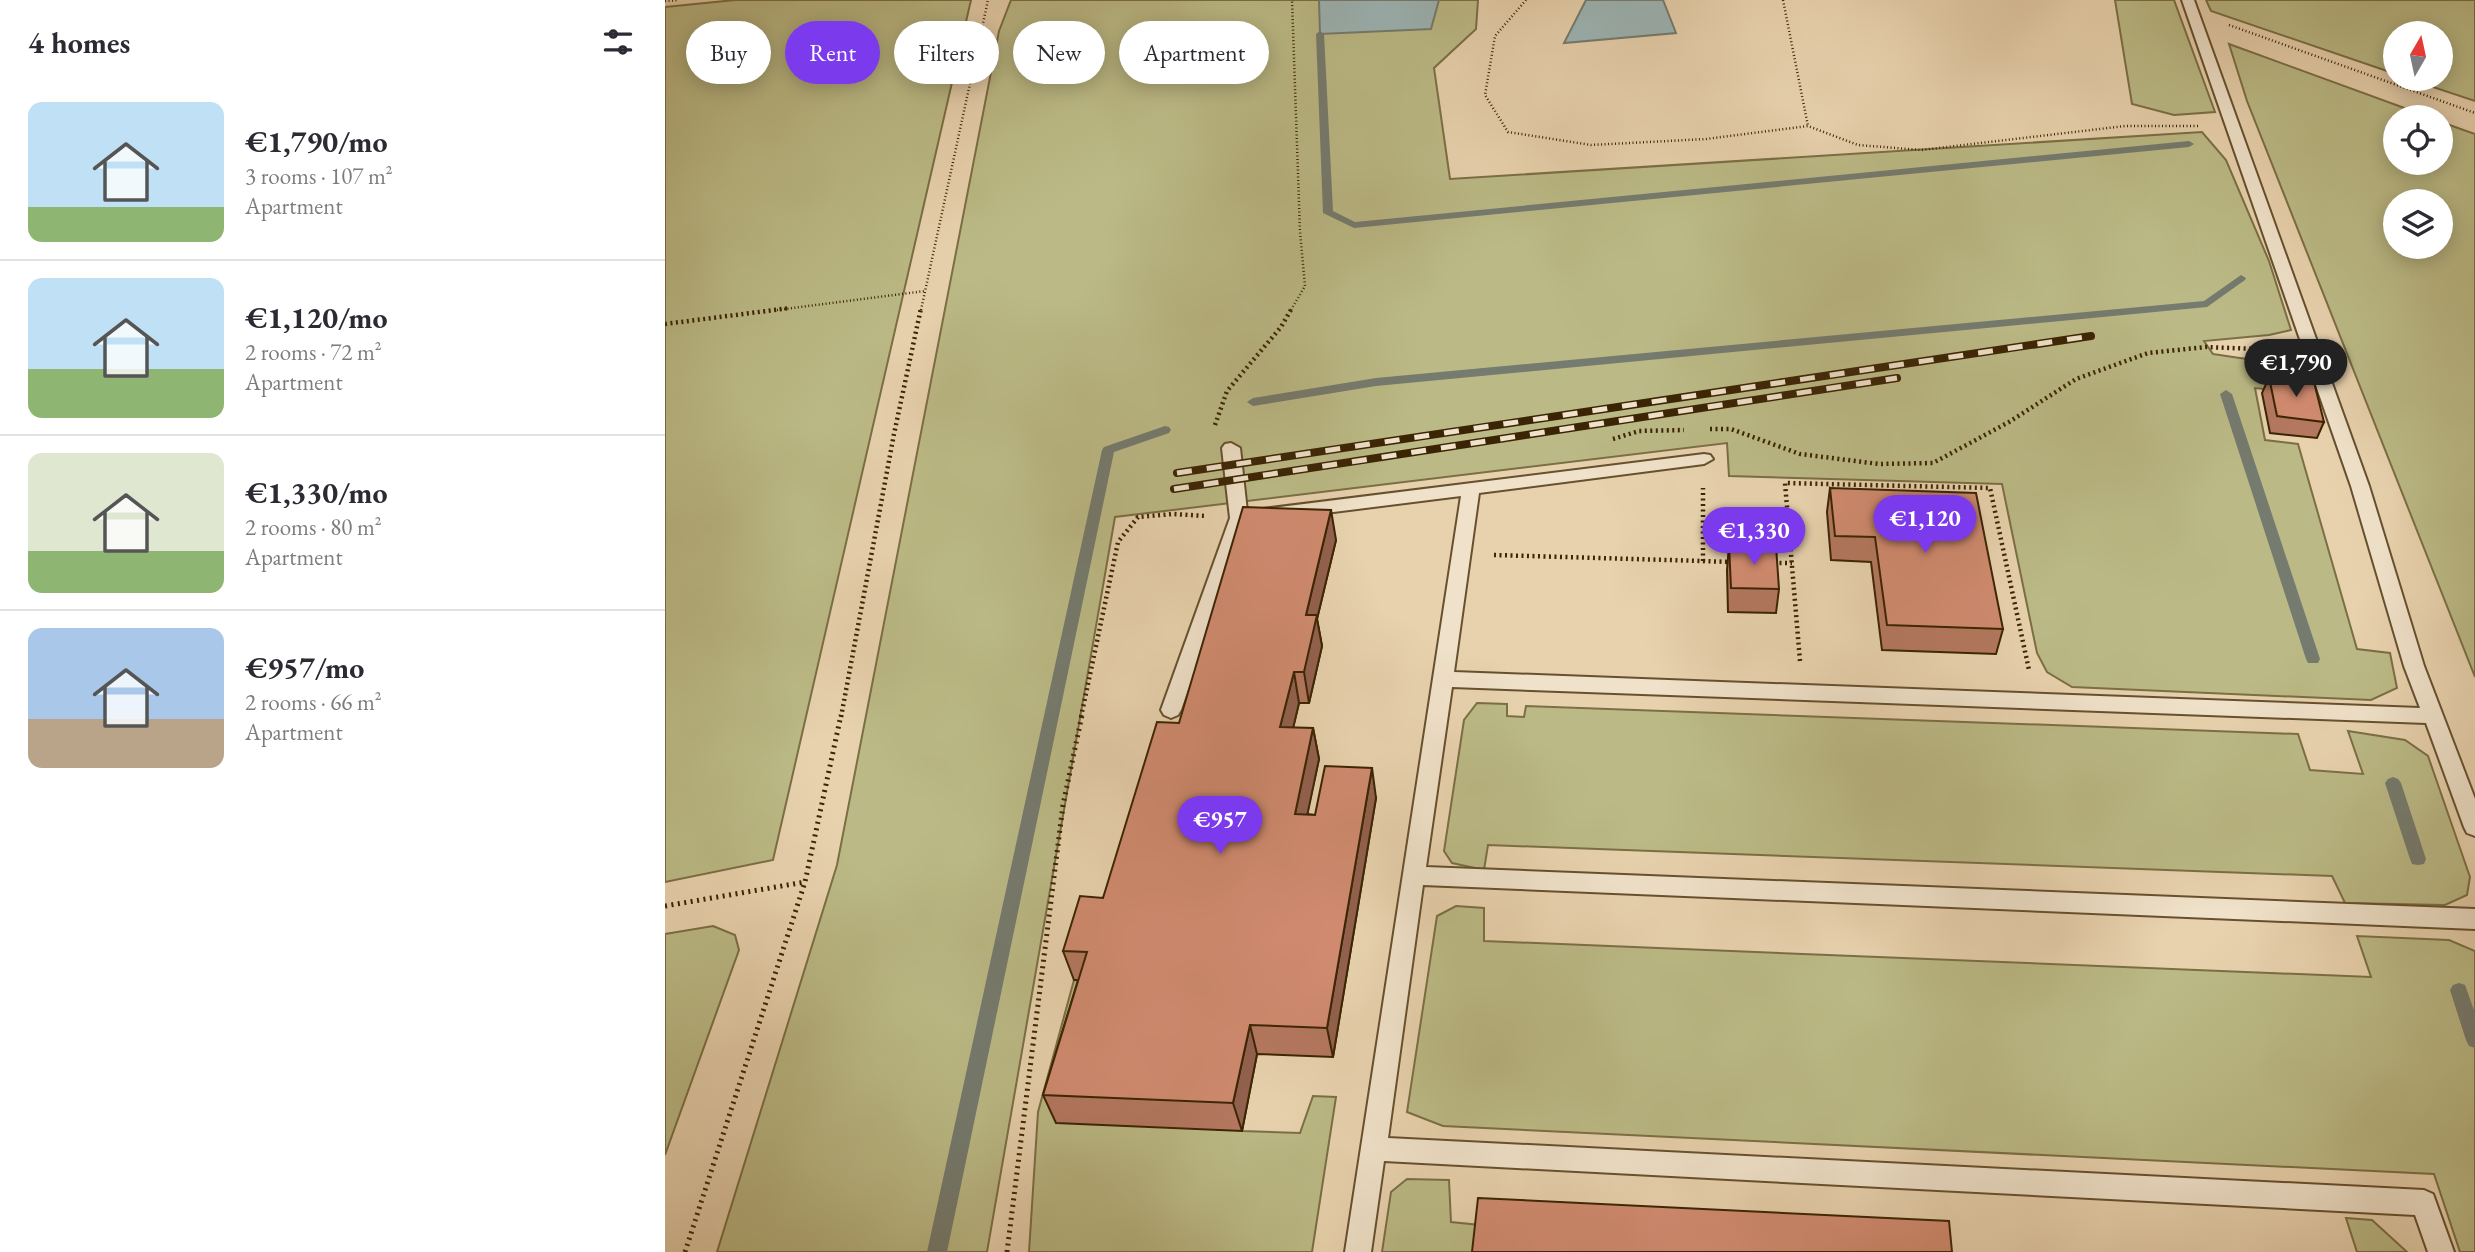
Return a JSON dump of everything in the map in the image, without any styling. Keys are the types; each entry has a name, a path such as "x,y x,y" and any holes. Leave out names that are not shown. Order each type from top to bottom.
{"lane":[{"path":"2191,6 2360,485 2414,666 2475,827"},
{"path":"1171,710 1239,518 1231,448"},
{"path":"1239,518 1704,459"},
{"path":"1358,1252 1471,489"},
{"path":"1443,679 2433,716"},
{"path":"1414,876 2475,919"},
{"path":"1374,1149 2424,1203 2441,1252"}],"path":[{"path":"665,1 679,0"},
{"path":"685,1252 805,882 847,688 894,434 988,0"},
{"path":"1231,448 1214,423 1227,391 1281,327 1305,286 1300,232 1293,0"},
{"path":"1527,0 1495,36 1485,95 1508,132 1591,145 1706,138 1808,126 1858,145 1921,150 2125,127 2233,125"},
{"path":"1783,0 1808,126"},
{"path":"2191,6 2475,113"},
{"path":"665,324 925,291"},
{"path":"1705,429 1731,429 1800,454 1879,464 1933,463 2009,422 2076,379 2148,353 2206,347 2313,352"},
{"path":"1604,442 1639,431 1692,430"},
{"path":"1703,561 1704,459"},
{"path":"1802,693 1785,484 1990,488 2036,701"},
{"path":"1007,1252 1063,805 1118,542 1137,517 1173,514 1239,518"},
{"path":"1462,555 1741,562"},
{"path":"1766,562 1792,563"},
{"path":"665,906 805,882"}],"shaded area":[{"path":"735,0 971,0 966,21 894,21 894,84 952,84 773,860 665,882 665,7"},
{"path":"1011,0 1478,0 1476,29 1434,68 1450,179 2202,132 2226,160 2269,261 2291,330 2269,335 2204,341 2213,354 2284,368 2308,383 2317,394 2255,388 2265,440 2298,444 2357,649 2390,653 2397,688 2371,700 2072,687 2047,672 2037,653 2002,484 1729,476 1727,443 1115,517 987,1252 717,1252 837,865 989,84 999,84 999,31"},
{"path":"2115,0 2174,0 2215,112 2174,115 2132,104"},
{"path":"2206,0 2475,0 2475,101 2445,91 2453,91 2453,21 2383,21 2383,70 2211,11"},
{"path":"2229,44 2396,105 2383,105 2383,175 2453,175 2453,126 2475,134 2475,677 2247,101"},
{"path":"1477,703 1507,704 1507,716 1524,717 1526,706 2298,734 2310,770 2363,774 2348,731 2405,740 2428,756 2470,877 2467,895 2445,905 2345,903 2332,876 1488,845 1484,870 1452,863 1444,851 1464,720"},
{"path":"1456,906 1484,908 1484,941 2371,977 2357,936 2449,940 2475,951 2475,1252 2460,1252 2434,1174 1443,1126 1407,1112 1437,916"},
{"path":"713,926 735,935 739,950 665,1155 665,934"},
{"path":"1074,980 1099,981 1242,1131 1300,1133 1313,1096 1336,1097 1312,1252 1029,1252 1038,1112"},
{"path":"1407,1179 1449,1180 1451,1222 1480,1225 1478,1252 1382,1252 1391,1192"},
{"path":"2346,1218 2372,1220 2407,1252 2357,1252"}],"water":[{"path":"1319,0 1439,0 1431,29 1320,34"},
{"path":"1586,0 1663,0 1676,33 1564,43"}],"building":[{"path":"2269,377 2314,382 2324,422 2277,416"},
{"path":"1830,488 1976,493 2003,629 1887,625 1875,537 1835,536"},
{"path":"1243,507 1331,510 1306,615 1317,615 1304,672 1294,672 1280,727 1313,728 1295,814 1315,815 1325,766 1372,768 1327,1028 1250,1025 1233,1103 1043,1095 1087,952 1063,951 1080,896 1103,898 1157,722 1179,723"},
{"path":"1729,545 1776,546 1779,589 1731,588"},
{"path":"1478,1198 1949,1221 1952,1252 1472,1252"}],"waterway":[{"path":"1320,34 1328,213 1354,225 2189,144"},
{"path":"1253,402 1376,382 2207,304 2241,278"},
{"path":"2226,394 2313,659"},
{"path":"937,1252 1108,450 1165,430"},
{"path":"2393,783 2418,859"},
{"path":"2459,990 2475,1040"}],"railway":[{"path":"1177,473 2091,336"},
{"path":"1174,489 1897,378"}]}
